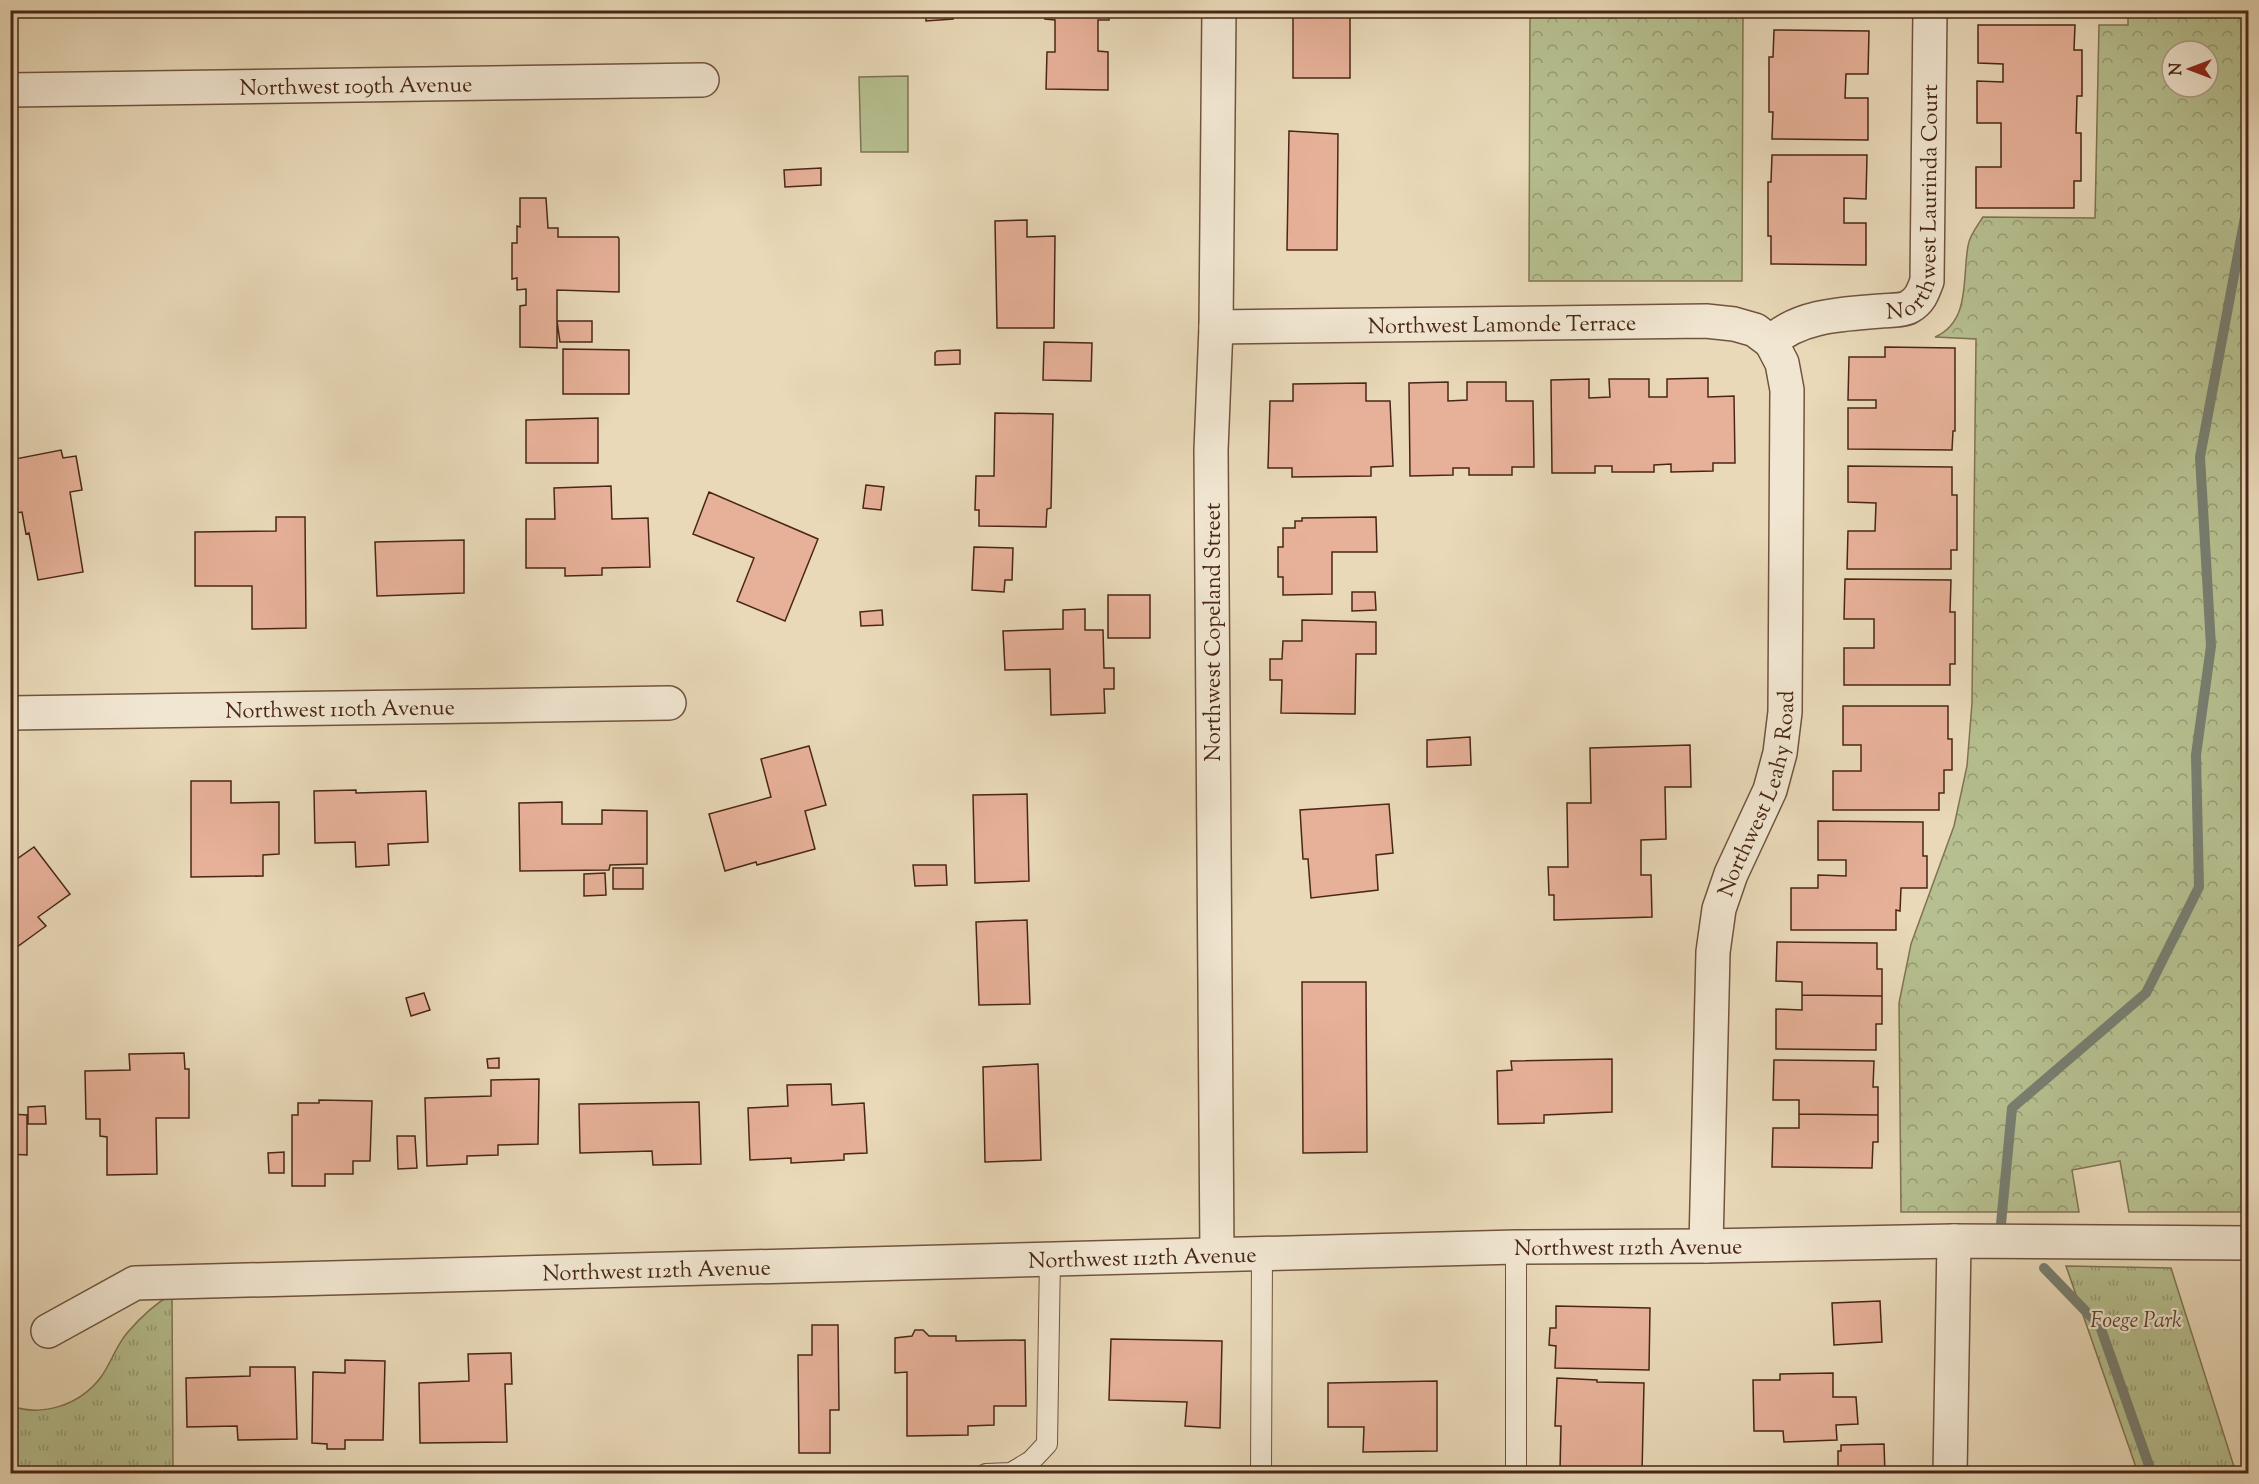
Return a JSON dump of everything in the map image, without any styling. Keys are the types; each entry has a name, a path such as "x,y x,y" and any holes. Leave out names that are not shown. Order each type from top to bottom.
{"street":[{"name":"Northwest Copeland Street","path":"1217,1254 1211,462 1216,327 1219,10"},
{"name":"Northwest Laurinda Court","path":"1776,337 1826,317 1908,308 1922,296 1927,281 1930,10"},
{"name":"Northwest 109th Avenue","path":"10,90 702,80"},
{"name":"Northwest Lamonde Terrace","path":"1216,327 1706,321 1734,324 1776,337"},
{"name":"Northwest Leahy Road","path":"1706,1246 1713,952 1719,909 1731,874 1770,790 1780,753 1785,712 1787,390 1776,337"},
{"name":"Northwest 110th Avenue","path":"10,713 669,703"},
{"name":"Northwest 112th Avenue","path":"48,1331 135,1283 1050,1258 1516,1248 1954,1240 2248,1243"},
{"path":"1950,1473 1954,1240"}],"lane":[{"path":"1516,1248 1516,1473"},
{"path":"1262,1253 1262,1473"},
{"path":"986,1473 1011,1473 1031,1461 1047,1444 1050,1258"}],"green space":[{"path":"1530,11 1743,11 1742,281 1529,281"},
{"path":"2128,11 2248,11 2248,1212 2129,1212 2120,1161 2072,1170 2079,1212 1901,1212 1899,1003 1911,944 1954,826 1967,766 1972,703 1976,339 1935,337 1947,330 1960,310 1969,242 1983,217 2095,218 2099,25 2128,25"},
{"path":"908,76 908,152 861,152 859,77"},
{"name":"Foege Park","path":"2066,1266 2171,1268 2236,1473 2138,1473"},
{"path":"172,1294 173,1473 11,1474 11,1406 23,1409 48,1409 83,1395 101,1377 127,1333 148,1312"}],"building":[{"path":"177,10 253,10 253,13 177,13"},
{"path":"926,10 953,10 953,19 926,21"},
{"path":"1045,10 1109,10 1109,20 1098,20 1098,51 1108,52 1108,90 1046,89 1047,52 1055,52 1055,20 1045,19"},
{"path":"1293,10 1350,10 1350,78 1293,78"},
{"path":"2008,10 2111,10 2111,14 2008,13"},
{"path":"1978,25 2075,25 2074,50 2082,50 2082,96 2077,96 2076,133 2081,133 2081,181 2074,181 2074,208 1976,208 1976,167 2001,167 2001,123 1977,123 1977,81 2003,82 2003,64 1978,63"},
{"path":"1774,30 1869,31 1868,74 1846,74 1845,98 1868,98 1868,140 1772,139 1773,112 1769,112 1769,57 1773,57"},
{"path":"1289,131 1338,134 1337,250 1287,250"},
{"path":"1772,155 1867,155 1866,199 1844,198 1844,223 1866,223 1866,265 1771,264 1771,236 1768,236 1768,182 1771,182"},
{"path":"821,168 821,185 785,187 784,170"},
{"path":"520,198 546,198 548,228 558,228 558,237 618,237 619,239 619,292 557,290 557,348 520,347 520,306 526,305 526,289 517,290 517,278 512,279 512,243 517,243 517,226 520,227"},
{"path":"1027,220 1027,237 1055,236 1054,328 997,328 995,221"},
{"path":"557,321 592,321 592,342 560,342"},
{"path":"1044,342 1092,343 1091,381 1043,380"},
{"path":"1885,347 1955,348 1955,431 1953,431 1952,450 1848,449 1848,408 1876,408 1876,400 1848,400 1849,357 1885,357"},
{"path":"563,349 629,350 629,394 563,394"},
{"path":"960,350 960,364 935,365 937,351"},
{"path":"1708,378 1708,397 1734,396 1735,463 1713,463 1713,471 1671,472 1671,464 1654,465 1654,472 1612,472 1612,466 1595,466 1595,473 1552,473 1551,380 1589,379 1589,398 1610,397 1609,379 1649,379 1649,397 1667,397 1667,379"},
{"path":"1448,382 1448,401 1467,400 1467,382 1506,382 1506,401 1533,401 1534,467 1512,467 1512,475 1469,475 1469,468 1453,468 1453,475 1410,476 1409,383"},
{"path":"1366,383 1366,401 1390,401 1393,466 1371,467 1371,476 1292,477 1292,468 1268,468 1270,401 1293,401 1293,384"},
{"path":"995,413 1053,414 1051,508 1047,509 1046,527 979,526 979,510 975,510 976,476 994,476"},
{"path":"598,418 598,463 526,463 526,420"},
{"path":"61,450 63,458 76,456 82,490 70,492 83,572 38,580 29,533 26,534 22,512 10,514 10,460"},
{"path":"1848,466 1952,467 1952,495 1957,495 1957,550 1951,550 1951,569 1847,569 1848,531 1875,531 1876,503 1848,502"},
{"path":"866,485 884,487 881,510 863,508"},
{"path":"611,486 612,519 648,518 650,567 602,568 602,575 565,576 565,568 526,568 526,519 555,519 554,488"},
{"path":"709,492 818,539 785,621 737,601 754,558 693,534"},
{"path":"276,517 305,517 306,628 252,629 252,586 195,586 195,532 276,531"},
{"path":"1376,517 1377,552 1332,552 1332,594 1283,595 1283,577 1278,577 1278,547 1283,547 1283,528 1295,528 1295,521 1302,521 1302,518"},
{"path":"464,540 464,593 377,596 375,542"},
{"path":"974,547 1013,548 1012,580 1005,580 1004,592 972,590"},
{"path":"1845,579 1951,580 1950,612 1955,612 1955,664 1950,664 1950,685 1844,685 1844,648 1874,648 1874,619 1844,619"},
{"path":"1352,592 1375,592 1376,610 1352,611"},
{"path":"1108,595 1150,595 1150,638 1108,638"},
{"path":"1085,609 1085,630 1103,630 1104,668 1114,668 1114,689 1104,689 1105,713 1051,715 1050,669 1005,670 1003,631 1063,629 1063,610"},
{"path":"882,610 883,625 861,626 860,612"},
{"path":"1302,620 1376,622 1376,654 1356,654 1355,714 1281,713 1282,680 1270,680 1270,659 1282,659 1283,641 1302,641"},
{"path":"1843,706 1948,706 1948,739 1952,739 1952,770 1944,770 1944,793 1939,793 1939,810 1833,810 1833,771 1861,771 1861,745 1843,745"},
{"path":"1470,737 1471,765 1427,767 1427,740"},
{"path":"1690,745 1691,787 1665,787 1666,839 1641,840 1641,875 1651,875 1652,917 1554,920 1554,895 1549,895 1548,867 1568,867 1567,803 1591,803 1590,748"},
{"path":"809,746 826,805 805,811 815,849 725,871 709,814 771,797 761,759"},
{"path":"191,781 231,781 231,803 279,802 279,854 263,855 263,876 191,877"},
{"path":"356,790 356,793 426,791 428,842 388,844 389,865 356,867 355,842 315,843 314,791"},
{"path":"1027,794 1029,881 975,883 973,795"},
{"path":"562,802 562,824 602,824 602,810 647,811 647,864 610,865 609,870 520,871 519,803"},
{"path":"1389,804 1393,853 1376,855 1378,890 1311,898 1308,859 1303,859 1300,810"},
{"path":"1818,821 1923,822 1923,856 1927,856 1927,888 1901,888 1900,911 1896,910 1896,930 1791,930 1791,888 1818,888 1818,875 1846,876 1846,860 1818,860"},
{"path":"34,847 70,894 38,917 46,926 10,952 10,864"},
{"path":"913,865 946,865 947,885 915,886"},
{"path":"613,868 643,868 643,889 613,889"},
{"path":"605,873 606,895 584,896 584,874"},
{"path":"1027,920 1030,1004 979,1005 976,922"},
{"path":"1777,942 1877,943 1877,969 1882,969 1882,996 1802,995 1802,982 1776,981"},
{"path":"1302,982 1366,982 1367,1152 1303,1153"},
{"path":"424,993 430,1010 411,1016 406,998"},
{"path":"1802,995 1882,996 1882,1024 1876,1024 1876,1050 1776,1049 1776,1009 1802,1010"},
{"path":"184,1053 185,1069 189,1069 189,1118 156,1118 157,1174 107,1175 107,1137 100,1136 100,1119 86,1119 85,1071 130,1070 129,1054"},
{"path":"499,1058 499,1068 488,1068 487,1059"},
{"path":"1612,1059 1612,1112 1544,1115 1544,1123 1498,1124 1497,1071 1512,1070 1511,1061"},
{"path":"1774,1060 1874,1061 1873,1087 1878,1087 1878,1115 1799,1114 1799,1100 1773,1100"},
{"path":"1038,1064 1041,1160 985,1162 983,1067"},
{"path":"539,1079 538,1144 498,1145 498,1155 467,1156 467,1164 427,1166 425,1098 491,1096 491,1080"},
{"path":"831,1084 832,1105 864,1103 867,1153 844,1154 844,1160 791,1163 791,1158 750,1160 748,1108 788,1106 787,1085"},
{"path":"319,1100 372,1101 370,1161 353,1161 353,1174 325,1174 325,1186 292,1186 292,1115 298,1115 298,1103 319,1103"},
{"path":"699,1102 701,1164 653,1165 652,1151 580,1153 579,1104"},
{"path":"45,1106 46,1124 28,1124 28,1107"},
{"path":"10,1114 27,1115 27,1155 10,1154"},
{"path":"1799,1114 1878,1115 1878,1142 1873,1142 1872,1168 1772,1167 1773,1128 1799,1128"},
{"path":"397,1136 415,1136 417,1168 398,1169"},
{"path":"284,1152 284,1173 269,1173 268,1153"},
{"path":"1880,1301 1882,1342 1834,1345 1832,1303"},
{"path":"1556,1306 1650,1308 1649,1370 1555,1368 1556,1346 1549,1345 1550,1328 1556,1328"},
{"path":"812,1325 838,1325 839,1410 830,1410 830,1453 799,1453 798,1355 812,1355"},
{"path":"915,1330 923,1330 929,1336 956,1336 956,1341 1025,1340 1026,1406 994,1406 994,1425 968,1426 968,1435 907,1436 907,1372 895,1373 895,1338 912,1336"},
{"path":"1111,1339 1222,1341 1220,1428 1185,1426 1187,1402 1109,1400"},
{"path":"511,1353 512,1384 505,1384 507,1442 420,1443 419,1383 469,1381 468,1354"},
{"path":"345,1360 385,1361 383,1440 345,1440 345,1449 327,1449 327,1444 312,1443 313,1372 345,1373"},
{"path":"250,1367 295,1367 297,1439 238,1440 237,1426 187,1427 186,1378 250,1376"},
{"path":"1833,1373 1833,1397 1856,1397 1858,1424 1836,1425 1837,1440 1784,1442 1783,1431 1754,1431 1753,1380 1780,1380 1780,1374"},
{"path":"1557,1378 1644,1383 1642,1473 1560,1471 1561,1426 1555,1426"},
{"path":"1437,1381 1437,1451 1363,1452 1364,1427 1328,1427 1328,1383"},
{"path":"1884,1444 1885,1474 1838,1474 1838,1451 1841,1451 1841,1445"},
{"path":"1224,1467 1224,1474 1136,1474 1136,1471"}],"waterway":[{"path":"2001,1224 2012,1108 2146,993 2199,887 2196,755 2211,646 2200,457 2248,201"},
{"path":"2044,1268 2100,1326 2152,1474"}]}
